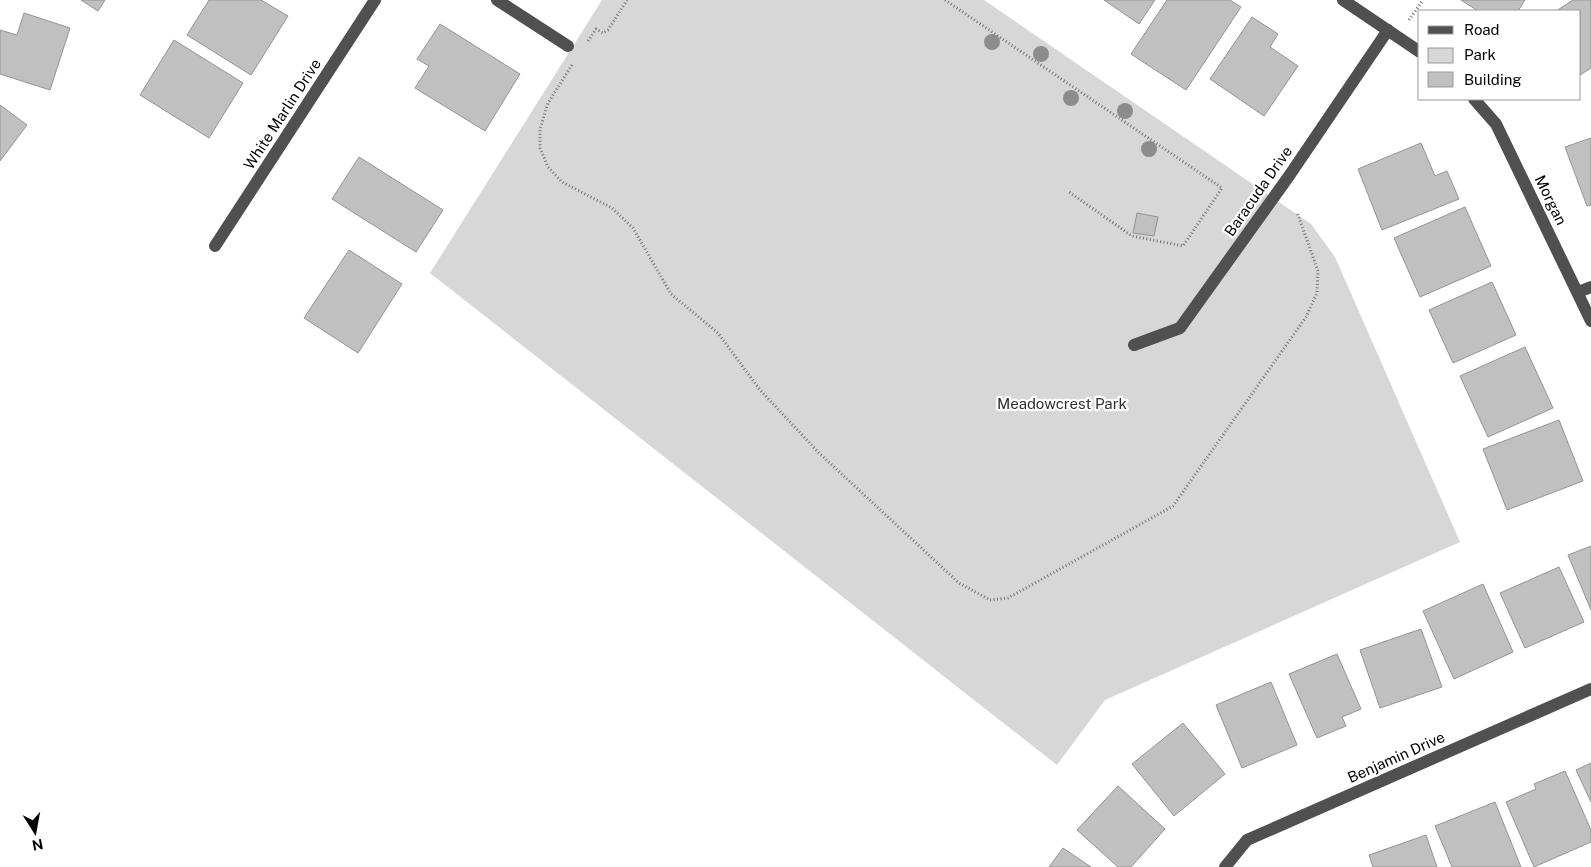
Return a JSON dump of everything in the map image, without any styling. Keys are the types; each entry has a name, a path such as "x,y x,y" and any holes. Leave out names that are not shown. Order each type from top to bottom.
{"street":[{"name":"White Marlin Drive","path":"215,246 375,0"},
{"path":"496,0 568,46"},
{"path":"1343,0 1418,51"},
{"name":"Baracuda Drive","path":"1134,345 1180,328 1289,176 1388,30"},
{"name":"Morgan","path":"1475,100 1496,124 1591,321"},
{"path":"1578,292 1591,287"},
{"name":"Benjamin Drive","path":"1224,867 1247,840 1591,689"}],"path":[{"path":"585,46 596,29 603,34 608,30 627,0"},
{"path":"945,0 1222,188 1183,246 1132,236 1069,192"},
{"path":"574,62 548,103 543,115 540,129 540,148 548,168 562,182 612,208 633,228 671,294 718,333 760,390 820,453 959,583 990,600 1008,598 1173,506 1306,317 1317,293 1318,271 1297,212"}],"green space":[{"name":"Meadowcrest Park","path":"602,0 984,0 1311,224 1335,257 1460,542 1105,700 1057,765 430,273"}],"building":[{"path":"81,0 105,0 98,11"},
{"path":"209,0 261,0 288,16 251,75 187,35"},
{"path":"1104,0 1155,0 1139,24"},
{"path":"1167,0 1230,0 1241,7 1186,90 1131,54"},
{"path":"1461,0 1525,0 1519,10 1476,10"},
{"path":"1573,0 1591,0 1591,68 1581,74 1581,10 1558,10"},
{"path":"24,13 70,28 50,90 0,74 0,30 17,35"},
{"path":"1252,17 1278,34 1270,47 1298,66 1264,116 1210,79"},
{"path":"440,24 520,74 485,131 415,88 429,66 417,59"},
{"path":"174,40 243,83 209,138 140,95"},
{"path":"0,105 27,125 0,161"},
{"path":"1591,138 1591,205 1587,206 1565,147"},
{"path":"1421,143 1435,176 1447,171 1459,199 1382,230 1358,169"},
{"path":"359,157 443,210 416,252 332,199"},
{"path":"1465,207 1491,266 1420,297 1394,238"},
{"path":"1137,213 1158,217 1154,236 1133,233"},
{"path":"349,250 402,284 358,353 304,318"},
{"path":"1492,282 1516,335 1453,363 1429,310"},
{"path":"1525,347 1553,408 1488,437 1460,376"},
{"path":"1559,420 1583,481 1507,510 1483,449"},
{"path":"1591,546 1591,610 1568,555"},
{"path":"1559,567 1584,622 1525,648 1500,593"},
{"path":"1483,584 1513,652 1454,679 1423,611"},
{"path":"1421,629 1442,687 1380,708 1360,650"},
{"path":"1337,654 1361,709 1342,717 1346,726 1317,738 1289,674"},
{"path":"1271,682 1297,745 1242,768 1216,705"},
{"path":"1183,723 1225,774 1174,816 1132,764"},
{"path":"1591,763 1591,802 1576,770"},
{"path":"1565,771 1591,830 1591,842 1534,867 1506,802 1536,789 1534,784"},
{"path":"1118,786 1165,829 1131,867 1118,867 1077,830"},
{"path":"1495,802 1521,867 1452,867 1435,826"},
{"path":"1426,835 1437,867 1373,867 1369,855"},
{"path":"1063,848 1091,867 1049,867"}]}
